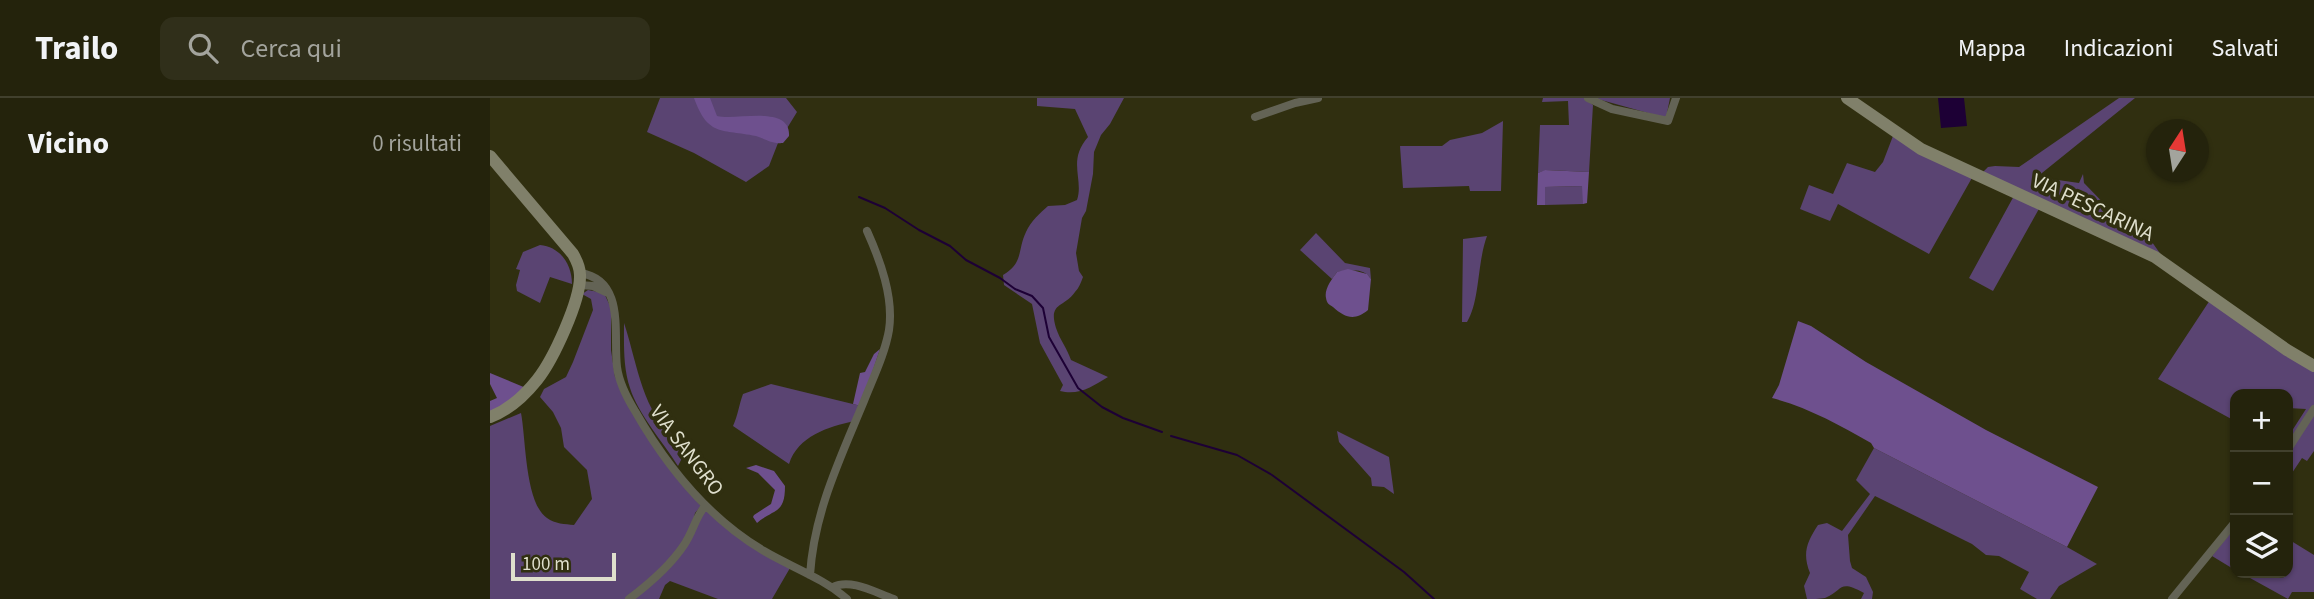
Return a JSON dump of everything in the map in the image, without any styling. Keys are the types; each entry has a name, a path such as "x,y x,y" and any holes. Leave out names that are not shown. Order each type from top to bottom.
{"street":[{"path":"1255,117 1318,98"},
{"path":"1588,98 1612,109 1668,121 1676,98"},
{"name":"VIA PESCARINA","path":"1847,98 1921,149 2155,257 2314,366"},
{"path":"490,156 573,254 580,279 577,298 560,340 538,379 513,404 490,417"},
{"path":"810,575 811,548 821,508 880,361 889,328 882,265 867,231"},
{"name":"VIA SANGRO","path":"580,279 600,280 611,295 615,309 617,369 621,383 635,412 705,506 729,527 763,550 833,587 847,599"},
{"path":"2293,441 2314,409"},
{"path":"629,599 649,583 682,548 692,533 698,514 705,506"},
{"path":"2172,599 2230,528"},
{"path":"833,587 851,584 894,599"}],"shaded area":[{"path":"660,98 786,98 797,112 778,143 769,166 746,182 694,153 647,132"},
{"path":"694,98 710,98 717,116 761,116 781,120 787,126 789,136 783,143 779,143 718,129 705,119"},
{"path":"1037,98 1124,98 1101,135 1094,152 1093,174 1076,253 1079,271 1083,277 1071,297 1058,306 1054,314 1056,328 1071,360 1108,377 1086,389 1073,392 1060,391 1063,385 1040,343 1032,304 1004,285 1003,275 1017,261 1023,239 1033,221 1048,206 1065,205 1077,200 1079,192 1078,154 1088,137 1075,109 1037,106"},
{"path":"1543,98 1584,98 1593,105 1589,172 1546,170 1538,173 1540,125 1569,125 1568,101 1542,102"},
{"path":"1594,98 1670,98 1666,118"},
{"path":"1938,98 1964,98 1967,126 1941,128"},
{"path":"2119,98 2135,98 2037,177 2079,183 2083,174 2084,183 2116,216 2124,212 2147,235 2164,259 1983,172 1988,167 1995,166 2019,167"},
{"path":"1503,121 1501,191 1470,191 1469,186 1403,188 1400,146 1442,146 1450,140 1482,133"},
{"path":"1893,136 1973,176 1929,254 1838,204 1830,221 1800,209 1809,185 1833,194 1847,163 1875,172 1883,162"},
{"path":"1545,170 1589,172 1587,203 1583,204 1582,186 1545,187 1545,205 1537,205 1538,173"},
{"path":"1583,186 1583,204 1545,205 1545,187"},
{"path":"2015,194 2040,207 1993,291 1969,278"},
{"path":"1316,233 1345,263 1370,268 1371,279 1360,271 1352,271 1337,272 1332,279 1300,250"},
{"path":"1487,236 1474,304 1467,322 1462,322 1463,239"},
{"path":"540,245 554,249 564,258 570,270 572,284 550,277 540,303 517,291 520,270 516,269 523,252"},
{"path":"1348,269 1367,274 1371,279 1368,310 1354,317 1342,314 1328,304 1326,298 1327,288 1337,272"},
{"path":"588,290 604,293 611,308 611,350 615,377 675,476 701,506 695,513 693,523 705,510 790,568 772,599 718,599 670,581 665,585 659,599 490,599 490,426 521,413 530,485 534,499 547,518 557,523 574,525 592,499 587,470 564,447 561,428 553,412 540,397 544,389 566,377 573,362 593,310 591,299 582,294"},
{"path":"2210,300 2314,370 2314,451 2307,461 2302,458 2293,472 2293,429 2306,409 2293,408 2293,389 2230,389 2230,418 2158,379"},
{"path":"1798,321 1811,326 1866,362 1986,430 2098,487 2067,547 1874,448 1871,443 1835,423 1811,411 1772,398 1779,385"},
{"path":"624,323 640,380 652,408 685,452 678,466 645,418 630,388 625,364"},
{"path":"880,349 861,406 853,404 860,373 865,372 874,354"},
{"path":"490,373 526,388 515,398 490,412 490,401 497,398 490,384"},
{"path":"771,384 861,406 854,421 815,434 799,446 789,464 733,426 743,394"},
{"path":"1337,431 1389,457 1394,494 1384,487 1372,486 1371,478 1339,442"},
{"path":"1874,448 2097,564 2059,586 2050,599 2037,599 2020,589 2029,572 1999,556 1986,555 1972,544 1875,496 1848,535 1852,568 1866,577 1873,592 1872,599 1861,599 1864,593 1845,586 1825,598 1807,599 1804,586 1810,573 1806,559 1809,542 1818,525 1827,523 1842,531 1870,494 1856,480"},
{"path":"756,465 774,471 785,486 781,506 757,523 754,515 771,504 775,490 758,473 746,468"},
{"path":"2230,534 2230,567 2212,556"},
{"path":"2293,542 2314,555 2314,592 2292,592 2288,599 2250,578 2293,578"}],"waterway":[{"path":"859,197 885,208 950,246 966,260 1032,296 1043,308 1049,337 1078,388 1102,407 1162,432"},
{"path":"1171,436 1237,455 1272,475 1404,572 1434,599"}]}
